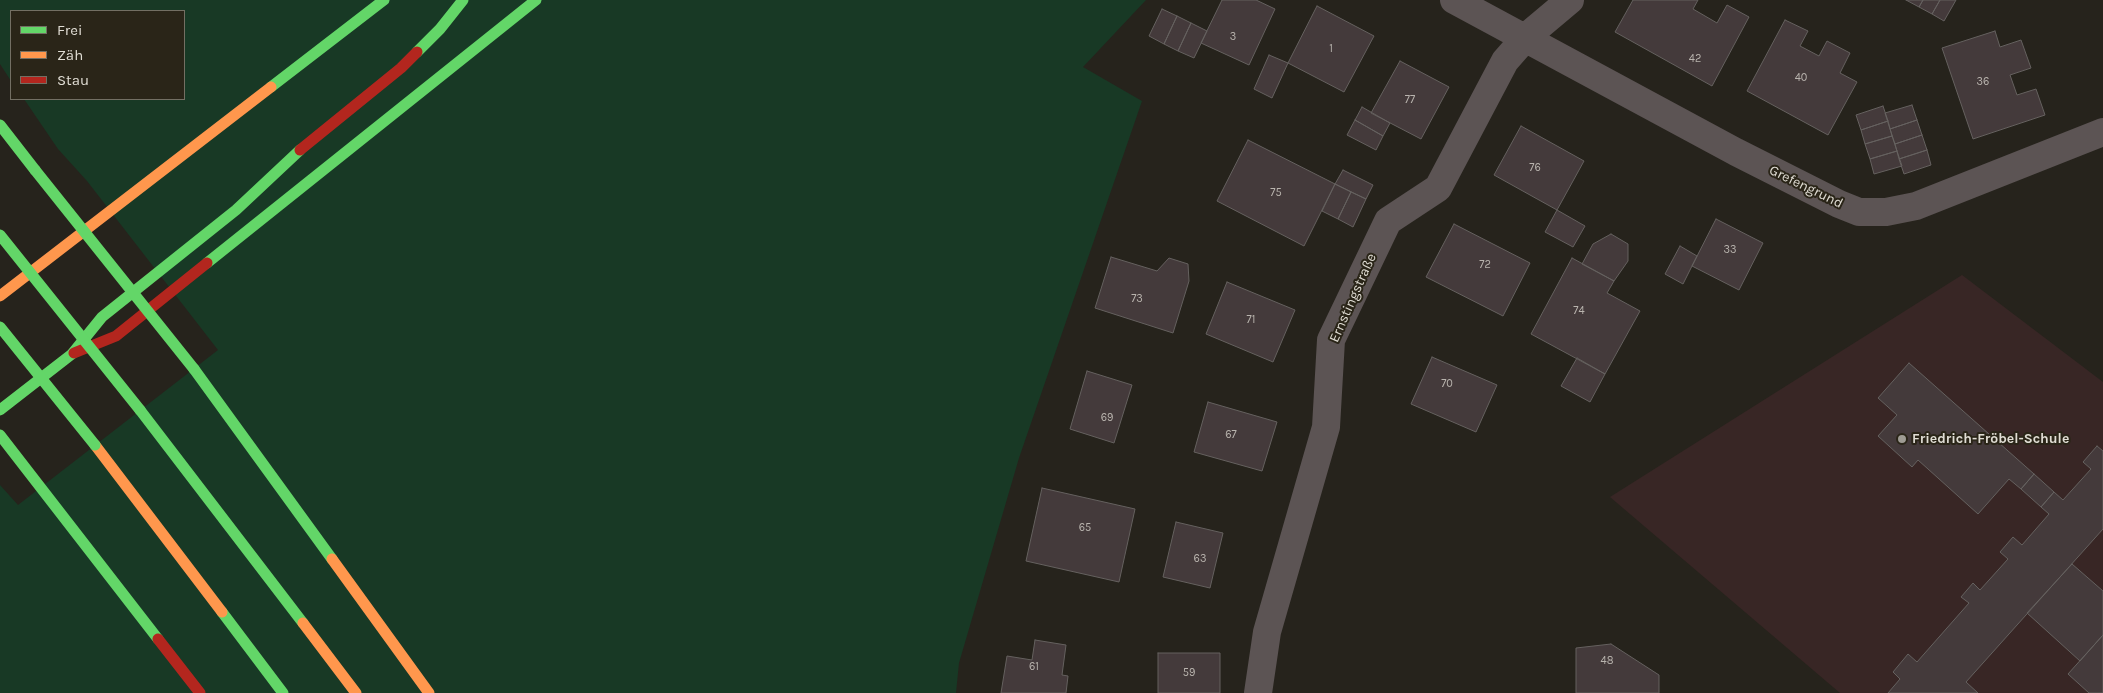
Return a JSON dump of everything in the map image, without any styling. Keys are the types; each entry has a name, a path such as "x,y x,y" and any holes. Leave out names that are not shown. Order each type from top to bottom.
{"main road":[{"path":"0,296 384,0"},
{"path":"0,410 72,354 102,318 236,210 290,158 401,68 440,28 462,0"},
{"path":"72,354 116,336 536,0"},
{"path":"0,125 194,368 429,693"},
{"path":"0,235 140,410 356,693"},
{"path":"0,327 95,445 283,693"},
{"path":"0,435 200,693"}],"street":[{"name":"Grefengrund","path":"1454,0 1526,37 1736,152 1839,204 1860,212 1886,212 1916,206 2103,132"},
{"name":"Ernstingstraße","path":"1258,693 1267,632 1326,428 1330,340 1388,221 1438,188 1505,61 1526,37 1570,0"}],"shaded area":[{"name":"Friedrich-Fröbel-Schule","path":"1962,275 2103,382 2103,693 1840,693 1610,497"}],"green space":[{"path":"0,0 1146,0 1083,67 1142,101 1019,458 959,663 956,693 0,693 0,485 18,505 218,350 87,181 58,149 25,100 185,100 185,10 10,10 10,79 0,64"}],"building":[{"path":"1222,0 1256,0 1275,9 1249,65 1201,43"},
{"path":"1633,0 1698,0 1693,9 1717,23 1727,5 1749,17 1712,86 1615,32"},
{"path":"1906,0 1923,0 1919,7"},
{"path":"1923,0 1940,0 1932,14 1919,7"},
{"path":"1940,0 1956,0 1944,21 1932,14"},
{"path":"1317,6 1374,36 1344,92 1288,63"},
{"path":"1162,9 1177,16 1164,44 1149,36"},
{"path":"1177,16 1191,23 1178,51 1164,44"},
{"path":"1785,20 1808,31 1800,46 1819,56 1827,41 1850,53 1840,73 1857,82 1828,135 1747,91"},
{"path":"1191,23 1207,31 1194,58 1178,51"},
{"path":"1995,31 2000,47 2021,40 2031,68 2010,75 2017,95 2036,89 2045,115 1973,139 1942,48"},
{"path":"1269,55 1288,63 1272,98 1254,89"},
{"path":"1400,61 1449,87 1421,139 1371,113"},
{"path":"1912,105 1917,120 1890,129 1885,113"},
{"path":"1883,106 1888,121 1861,130 1856,115"},
{"path":"1362,107 1390,123 1383,136 1355,120"},
{"path":"1355,120 1383,136 1376,150 1347,135"},
{"path":"1917,120 1922,135 1895,144 1890,129"},
{"path":"1888,121 1892,136 1865,144 1861,130"},
{"path":"1521,126 1584,161 1557,210 1494,175"},
{"path":"1922,135 1927,150 1899,159 1895,144"},
{"path":"1892,136 1897,151 1870,159 1865,144"},
{"path":"1248,140 1335,184 1304,246 1217,201"},
{"path":"1927,150 1931,165 1904,174 1899,159"},
{"path":"1897,151 1902,166 1874,174 1870,159"},
{"path":"1343,170 1373,185 1366,199 1335,184"},
{"path":"1335,184 1351,192 1338,219 1322,211"},
{"path":"1351,192 1366,199 1353,227 1338,219"},
{"path":"1557,210 1585,226 1573,247 1545,232"},
{"path":"1716,219 1763,243 1739,290 1692,266"},
{"path":"1454,224 1530,263 1503,316 1426,277"},
{"path":"1611,234 1628,244 1628,261 1614,281 1582,264 1593,244"},
{"path":"1680,246 1697,256 1683,284 1665,274"},
{"path":"1111,257 1157,271 1169,258 1188,264 1189,281 1173,333 1095,308"},
{"path":"1572,258 1614,281 1607,293 1640,311 1605,374 1531,334"},
{"path":"1227,282 1295,310 1273,362 1206,334"},
{"path":"1432,357 1497,385 1476,432 1411,404"},
{"path":"1577,358 1605,374 1590,402 1561,386"},
{"path":"1909,363 2034,474 2021,489 2009,479 1978,514 1918,460 1912,467 1878,436 1897,415 1878,398"},
{"path":"1087,371 1132,385 1114,443 1070,429"},
{"path":"1208,402 1277,422 1262,471 1194,452"},
{"path":"2097,446 2103,451 2103,529 1966,682 1978,693 1888,693 1900,679 1893,672 1908,654 1917,662 1969,603 1961,597 1973,583 1980,590 2008,559 2000,552 2013,537 2022,545 2049,514 2041,507 2054,492 2063,500 2091,469 2083,462"},
{"path":"2034,474 2054,492 2041,507 2021,489"},
{"path":"1042,488 1135,509 1119,582 1026,561"},
{"path":"1176,522 1223,533 1210,588 1163,577"},
{"path":"2072,564 2103,591 2103,635 2080,661 2027,613"},
{"path":"2103,635 2103,693 2089,693 2068,674"},
{"path":"1035,640 1066,645 1062,675 1068,676 1066,693 1001,693 1007,656 1032,660"},
{"path":"1611,644 1659,675 1659,693 1576,693 1576,648"},
{"path":"1158,653 1220,653 1220,693 1158,693"}],"traffic: fast":[{"path":"271,87 384,0"},
{"path":"417,52 440,29 463,0"},
{"path":"207,263 536,0"},
{"path":"0,125 35,170"},
{"path":"0,410 72,354 102,317 236,210 300,150"},
{"path":"35,170 194,369"},
{"path":"0,235 140,410"},
{"path":"0,327 95,445"},
{"path":"194,369 332,559"},
{"path":"140,410 303,623"},
{"path":"0,435 158,639"},
{"path":"222,612 283,693"}],"traffic: slow":[{"path":"0,296 271,87"},
{"path":"95,445 222,612"},
{"path":"332,559 429,693"},
{"path":"303,623 356,693"}],"traffic: jam":[{"path":"300,150 401,68 417,52"},
{"path":"74,353 116,336 207,263"},
{"path":"158,639 200,693"}],"place":[{"name":"Friedrich-Fröbel-Schule","path":"1902,439"}]}
